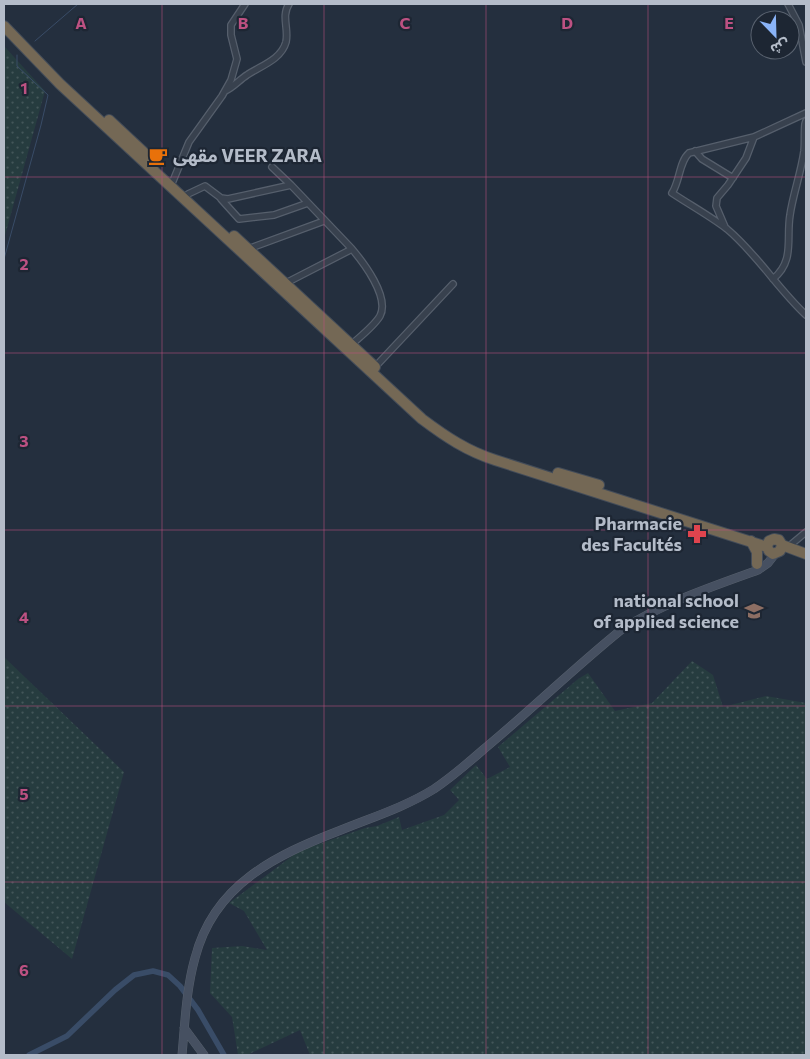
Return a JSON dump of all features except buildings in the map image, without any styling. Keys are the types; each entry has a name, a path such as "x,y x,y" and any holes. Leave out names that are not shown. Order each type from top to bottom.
{"highway":[{"path":"4,16 41,57 173,181 375,367 443,427 456,436 483,449 776,548"},
{"path":"4,26 60,84 130,150 416,413 451,441 495,460 751,541 803,553"},
{"path":"751,541 757,552 757,564"}],"street":[{"path":"173,181 189,142 225,92 235,70 237,60 231,26 245,4"},
{"path":"225,92 238,84 246,76 268,64 283,48 286,41 285,13 289,4"},
{"path":"788,4 799,25 806,62"},
{"path":"806,113 754,137 721,147 695,151 685,156 679,180 672,193 727,229 806,315"},
{"path":"773,279 784,268 787,256 790,241 789,221 804,152 804,124 806,121"},
{"path":"727,229 719,215 717,198 746,158 754,137"},
{"path":"695,151 702,159 733,178"},
{"path":"272,167 352,249 363,262 376,284 381,309 378,318 352,344"},
{"path":"221,198 228,199 291,185"},
{"path":"188,194 205,186 221,198 239,219 274,215 308,203"},
{"path":"248,249 324,221"},
{"path":"286,284 352,249"},
{"path":"375,367 453,284"},
{"path":"750,573 757,564 776,548 806,532"},
{"path":"182,1055 186,1002 194,959 205,930 227,896 253,873 303,844 391,811 419,798 454,774 621,630 650,613 680,599 763,567 776,548"},
{"path":"184,1028 204,1055"}],"green space":[{"path":"4,46 45,91 4,239"},
{"path":"4,657 124,772 72,959 4,902"},
{"path":"692,661 713,675 723,707 766,696 806,703 806,1055 310,1055 300,1030 247,1055 238,1055 232,1017 210,993 212,948 242,946 267,950 244,911 229,903 299,851 399,817 402,830 444,815 459,800 450,790 476,765 487,779 510,767 498,747 578,679 588,673 615,711 652,703"}],"waterway":[{"path":"35,41 78,4"},
{"path":"4,259 48,95 17,66 17,55"},
{"path":"29,1055 67,1036 115,990 134,975 153,971 168,975 180,986 198,1010 224,1055"}],"place":[{"name":"مقهى VEER ZARA","path":"158,156"},
{"name":"Pharmacie des Facultés","path":"697,534"},
{"name":"national school of applied science","path":"754,611"}]}
